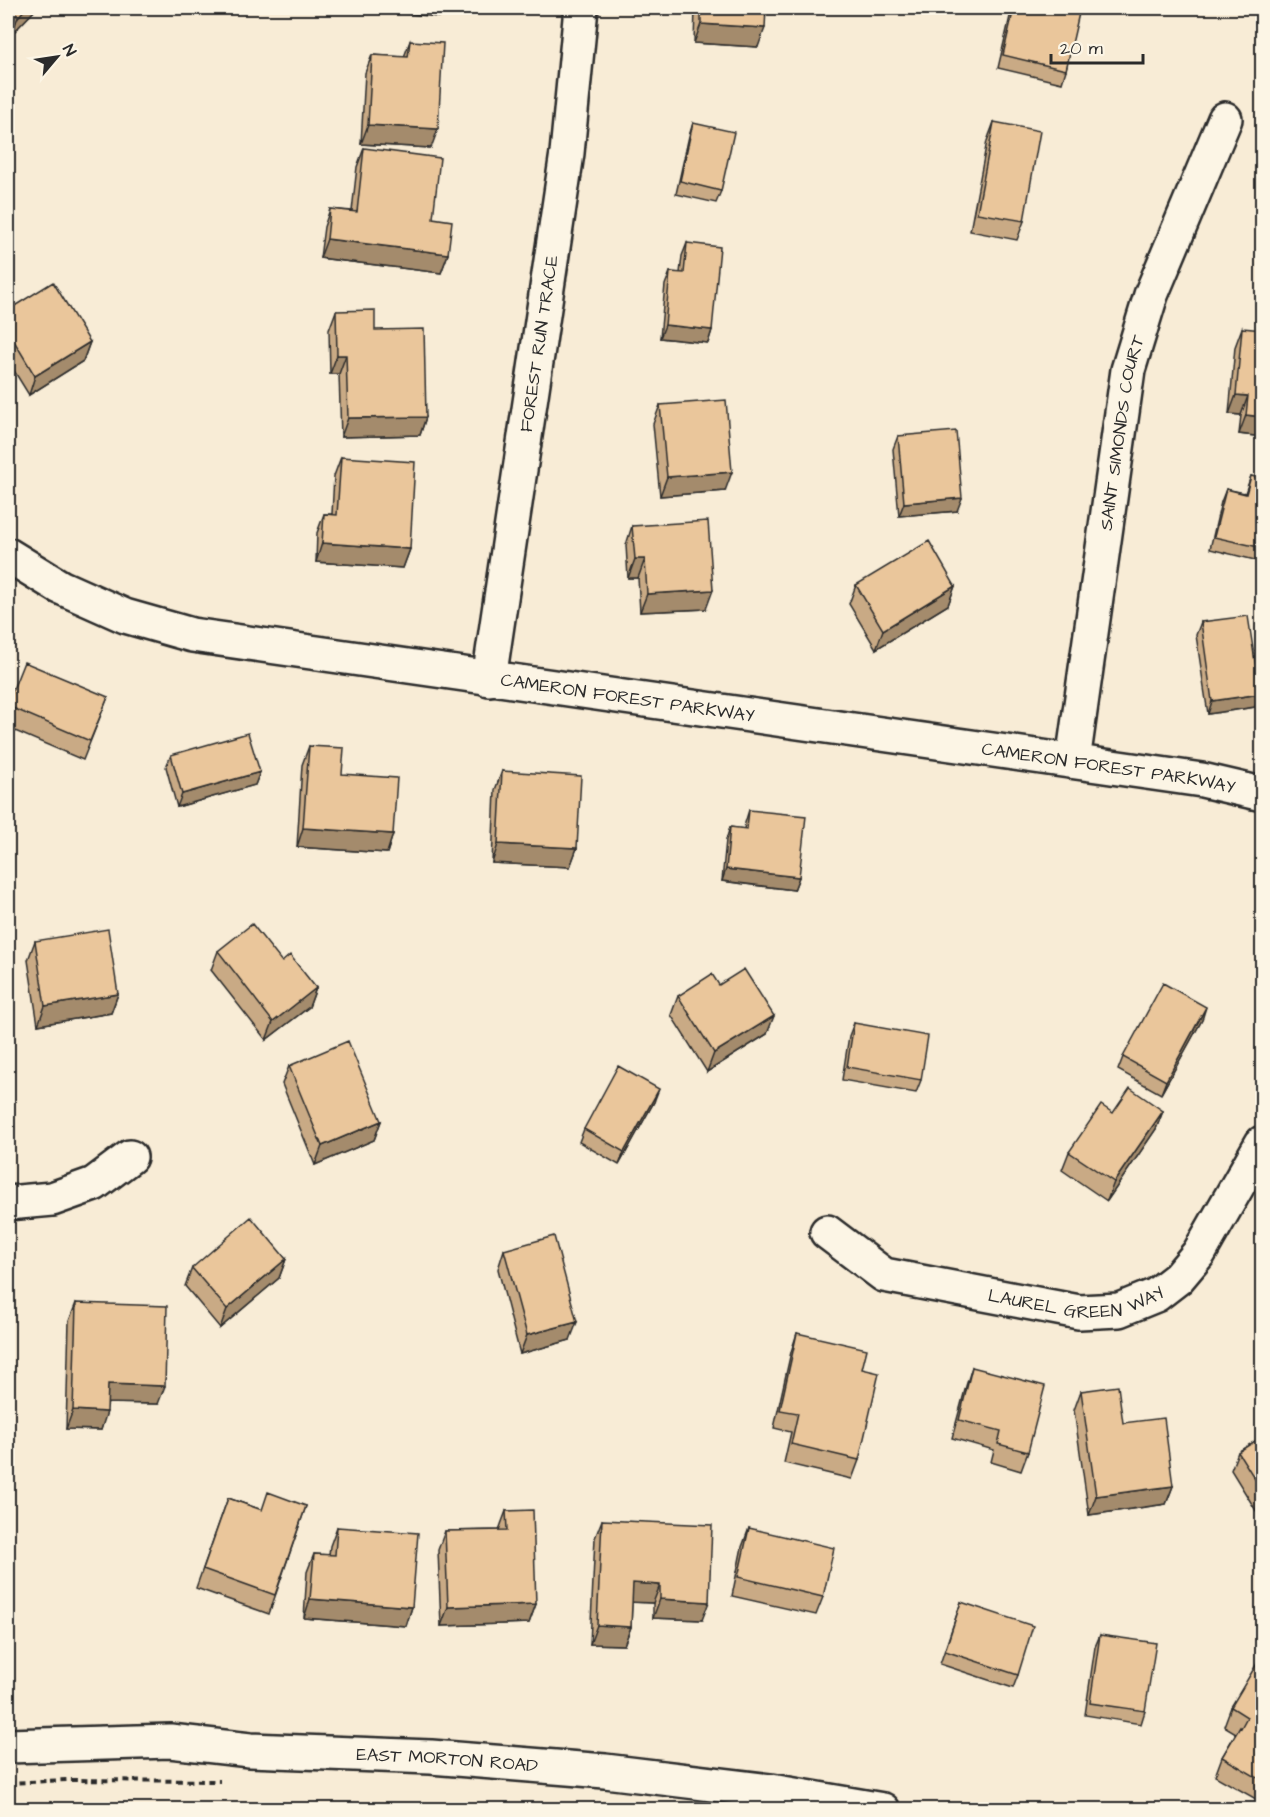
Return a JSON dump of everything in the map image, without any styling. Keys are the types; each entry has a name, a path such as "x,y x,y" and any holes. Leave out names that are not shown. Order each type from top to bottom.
{"street":[{"name":"FOREST RUN TRACE","path":"489,679 567,153 581,8"},
{"name":"SAINT SIMONDS COURT","path":"1073,761 1128,370 1151,295 1225,119"},
{"name":"CAMERON FOREST PARKWAY","path":"8,555 60,587 124,616 192,635 1202,780 1263,794"},
{"name":"LAUREL GREEN WAY","path":"827,1232 884,1275 1079,1312 1119,1310 1156,1295 1178,1278 1199,1253 1263,1143"},
{"path":"8,1203 52,1198 94,1184 130,1157"},
{"name":"EAST MORTON ROAD","path":"8,1746 170,1741 250,1750 431,1757 604,1771 771,1791 883,1809"}],"building":[{"path":"8,8 26,8 18,17"},
{"path":"701,8 766,8 765,28 701,24"},
{"path":"1014,8 1080,9 1066,70 1003,55"},
{"path":"410,41 443,43 438,129 368,125 372,55 408,57"},
{"path":"994,122 1040,131 1024,221 977,213"},
{"path":"693,123 734,132 721,191 680,181"},
{"path":"364,148 440,158 433,218 452,221 448,254 327,239 330,209 357,212"},
{"path":"687,243 720,247 712,330 665,325 670,272 684,273"},
{"path":"53,282 90,342 35,376 8,331 8,310"},
{"path":"375,310 375,330 424,329 426,417 348,418 346,355 337,355 336,311"},
{"path":"1242,328 1263,330 1263,417 1246,415 1248,396 1236,395"},
{"path":"726,400 732,472 667,477 660,405"},
{"path":"956,431 962,498 904,503 898,436"},
{"path":"341,457 415,462 410,549 322,543 324,514 337,515"},
{"path":"1251,476 1263,479 1263,548 1214,537 1226,489 1246,494"},
{"path":"708,521 713,590 647,594 645,559 635,559 632,526"},
{"path":"929,541 955,586 883,630 856,585"},
{"path":"1248,616 1260,694 1212,701 1201,622"},
{"path":"24,662 108,697 90,741 8,706"},
{"path":"248,733 260,772 182,794 171,755"},
{"path":"309,746 344,748 342,774 397,778 393,834 303,828"},
{"path":"502,771 581,776 577,848 498,844"},
{"path":"749,810 806,816 799,877 726,869 730,827 747,829"},
{"path":"252,924 282,962 290,955 316,988 273,1022 218,951"},
{"path":"108,929 118,994 45,1006 35,941"},
{"path":"744,969 774,1016 714,1053 678,996 712,974 719,985"},
{"path":"1163,983 1206,1007 1166,1081 1123,1057"},
{"path":"854,1023 928,1036 921,1080 847,1067"},
{"path":"348,1041 381,1121 322,1146 289,1066"},
{"path":"618,1066 659,1089 624,1152 584,1129"},
{"path":"1130,1088 1163,1111 1114,1182 1069,1152 1101,1105 1113,1113"},
{"path":"251,1217 286,1259 227,1309 192,1268"},
{"path":"554,1236 577,1322 527,1335 504,1250"},
{"path":"76,1303 167,1306 165,1386 108,1384 107,1412 73,1410"},
{"path":"797,1333 867,1349 862,1369 879,1373 859,1460 791,1444 798,1413 780,1410"},
{"path":"972,1367 1045,1386 1028,1452 998,1444 1001,1431 959,1420"},
{"path":"1118,1386 1123,1423 1164,1418 1173,1486 1096,1496 1081,1391"},
{"path":"1263,1436 1263,1492 1238,1452"},
{"path":"268,1492 306,1506 275,1595 203,1569 228,1498 262,1510"},
{"path":"533,1510 536,1604 448,1607 445,1531 507,1530 506,1511"},
{"path":"602,1520 712,1525 709,1602 660,1599 660,1585 633,1583 631,1627 597,1625"},
{"path":"337,1527 418,1533 412,1607 310,1599 314,1554 335,1555"},
{"path":"749,1528 834,1548 823,1597 738,1577"},
{"path":"961,1602 1033,1626 1018,1675 945,1651"},
{"path":"8,1605 13,1617 8,1620"},
{"path":"1100,1635 1156,1643 1145,1711 1090,1703"},
{"path":"1259,1660 1263,1662 1263,1781 1222,1757 1247,1717 1231,1707"}]}
